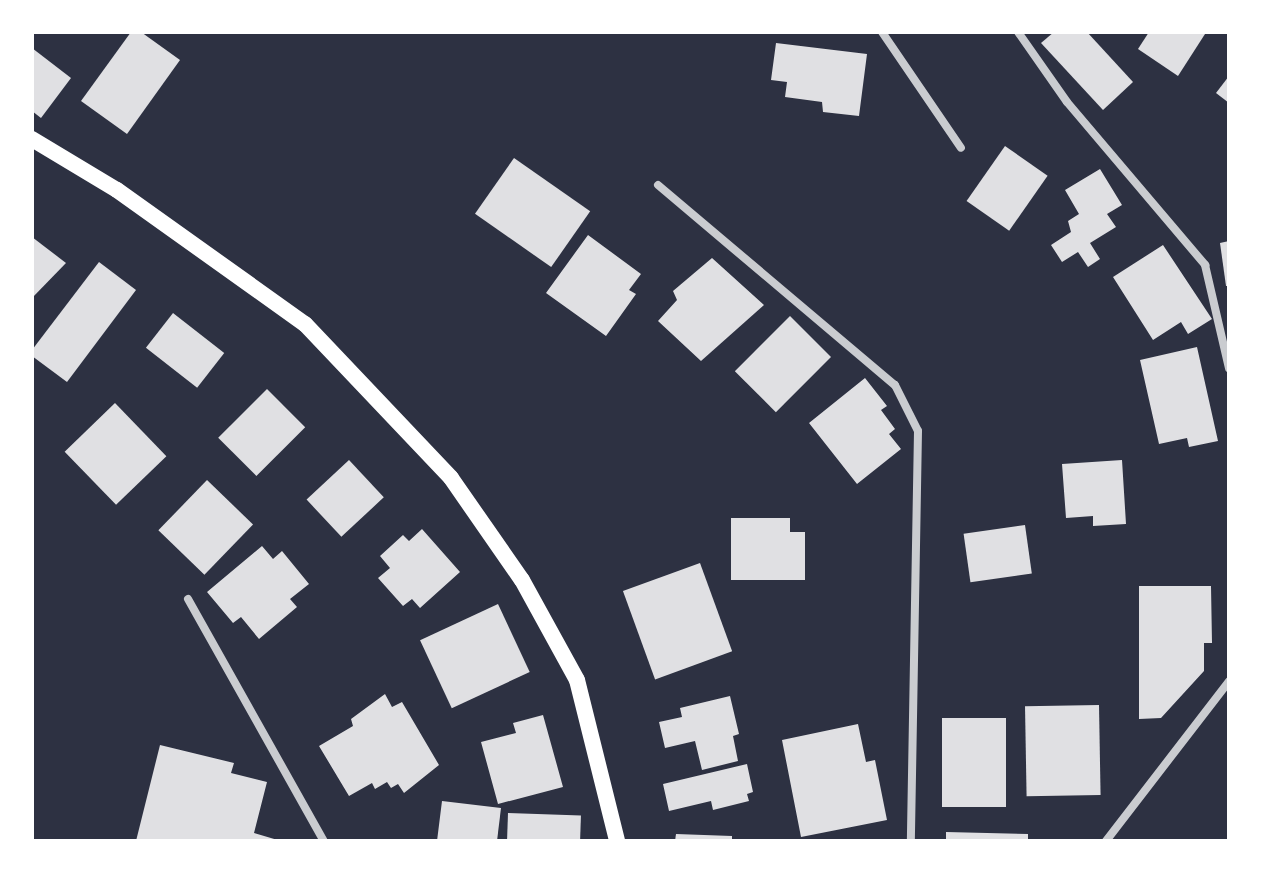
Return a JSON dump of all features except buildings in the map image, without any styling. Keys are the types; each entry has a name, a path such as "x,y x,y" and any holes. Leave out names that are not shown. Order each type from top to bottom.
{"main road":[{"path":"32,139 117,190 305,324 451,478 522,580 577,680 617,841"}],"street":[{"path":"882,32 961,148"},
{"path":"1018,32 1075,113 1205,265 1229,368"},
{"path":"658,185 895,385 918,431 911,841"},
{"path":"188,599 324,841"},
{"path":"1106,841 1229,681"}]}
